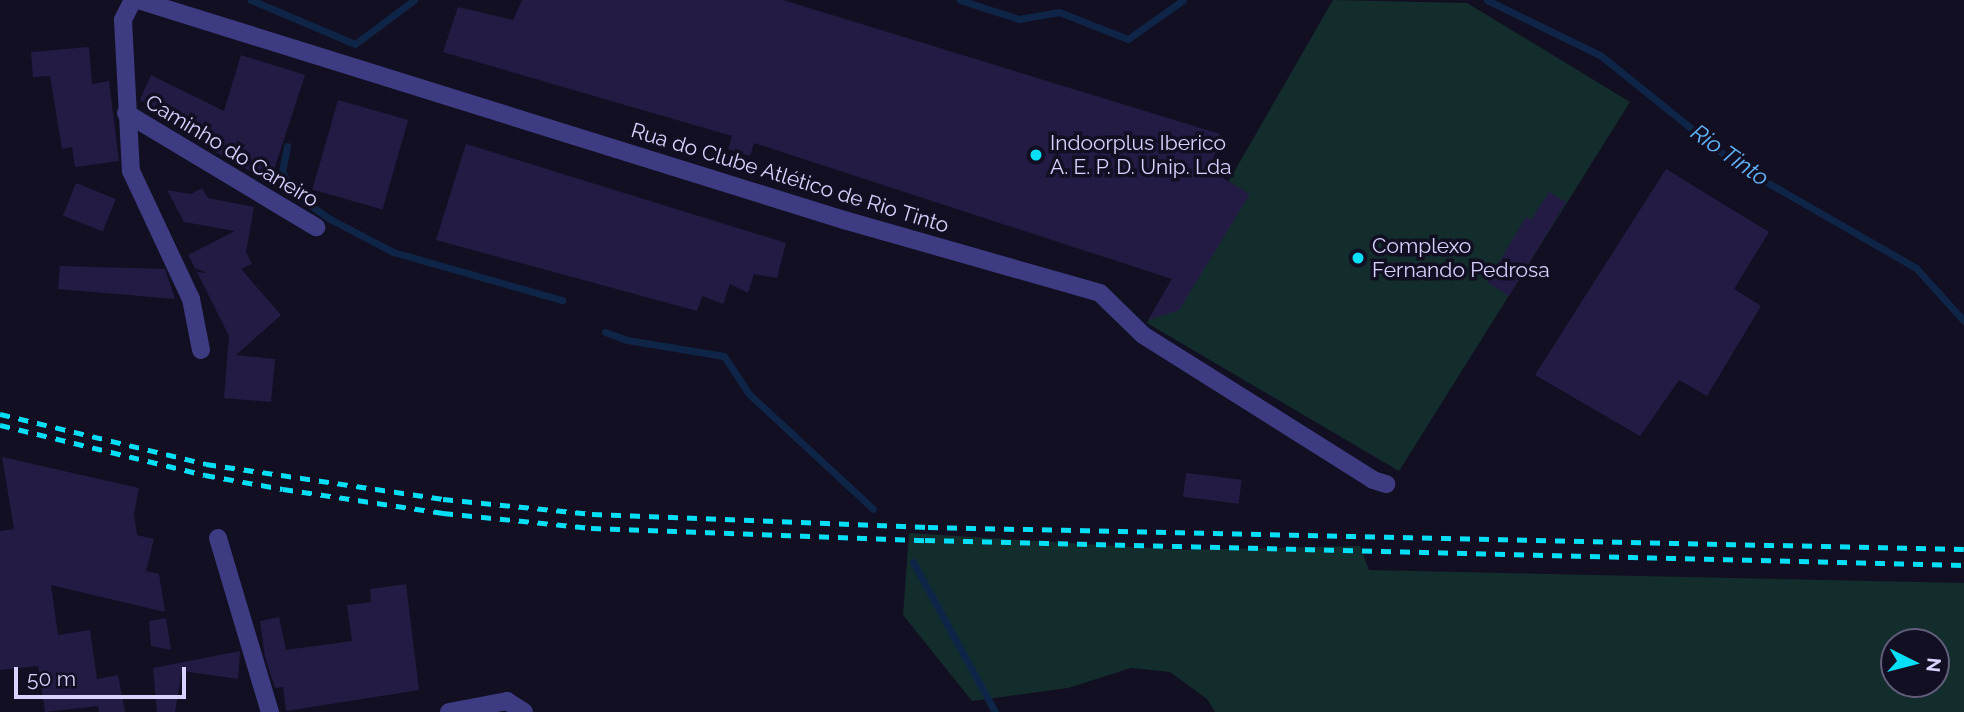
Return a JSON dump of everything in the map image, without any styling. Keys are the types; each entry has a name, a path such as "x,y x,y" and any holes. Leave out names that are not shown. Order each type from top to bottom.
{"street":[{"path":"133,0 123,20 125,113 131,171 191,299 201,350"},
{"name":"Rua do Clube Atlético de Rio Tinto","path":"138,0 844,220 1100,293 1143,335 1373,480 1386,484"},
{"name":"Caminho do Caneiro","path":"125,113 316,227"},
{"path":"218,538 270,712"},
{"path":"449,712 507,701 524,712"}],"green space":[{"name":"Complexo Fernando Pedrosa","path":"1333,0 1467,3 1630,102 1399,471 1147,323"},
{"path":"909,533 1183,550 1360,546 1369,570 1964,583 1964,712 1215,712 1207,699 1170,672 1131,668 1068,688 972,701 903,615"}],"building":[{"path":"522,0 783,0 1220,134 1211,171 1250,194 1179,310 1148,320 1172,279 754,143 750,156 728,149 732,136 443,52 458,7 513,20"},
{"path":"89,47 92,84 109,81 119,161 75,167 72,147 62,149 50,76 33,77 31,52"},
{"path":"241,55 305,75 270,182 174,129 179,119 140,100 151,75 224,111"},
{"path":"338,100 408,120 383,210 312,189"},
{"path":"466,144 786,243 777,278 754,274 748,293 730,284 723,304 702,296 697,311 436,240"},
{"path":"1666,169 1769,232 1734,289 1761,306 1707,396 1679,380 1640,436 1535,375"},
{"path":"76,183 116,199 103,232 63,215"},
{"path":"202,188 208,198 254,207 246,252 252,264 241,269 281,315 236,355 275,359 271,402 224,398 229,336 197,272 207,273 195,268 188,255 235,231 184,222 167,190 191,194"},
{"path":"1549,192 1566,202 1509,296 1487,282 1526,217 1531,220"},
{"path":"60,266 165,269 175,299 58,289"},
{"path":"2,457 139,488 134,514 137,535 154,539 146,571 159,574 165,612 51,585 58,635 90,630 97,679 118,675 125,712 99,712 98,706 45,712 38,666 0,670 0,531 14,529"},
{"path":"1186,473 1242,480 1239,504 1183,497"},
{"path":"406,584 419,690 286,711 283,687 275,688 265,657 260,621 279,617 286,650 352,641 347,605 371,602 370,589"},
{"path":"166,618 171,650 151,646 149,621"},
{"path":"240,651 238,679 182,671 175,712 157,712 153,668"}],"waterway":[{"name":"Rio Tinto","path":"251,0 355,44 414,0"},
{"name":"Rio Tinto","path":"960,0 1019,19 1059,12 1128,39 1183,0"},
{"name":"Rio Tinto","path":"1487,0 1600,55 1737,165 1916,268 1964,321"},
{"path":"287,146 282,172 294,194 330,219 393,252 562,300"},
{"path":"605,332 627,340 724,356 749,394 873,509"},
{"path":"913,562 995,712"}],"railway":[{"path":"0,414 206,464 443,499 592,514 928,527 1964,549"},
{"path":"0,425 205,475 283,489 443,513 591,528 925,540 1964,565"}],"place":[{"name":"Indoorplus Iberico A. E. P. D. Unip. Lda","path":"1036,155"},
{"name":"Complexo Fernando Pedrosa","path":"1358,258"}]}
